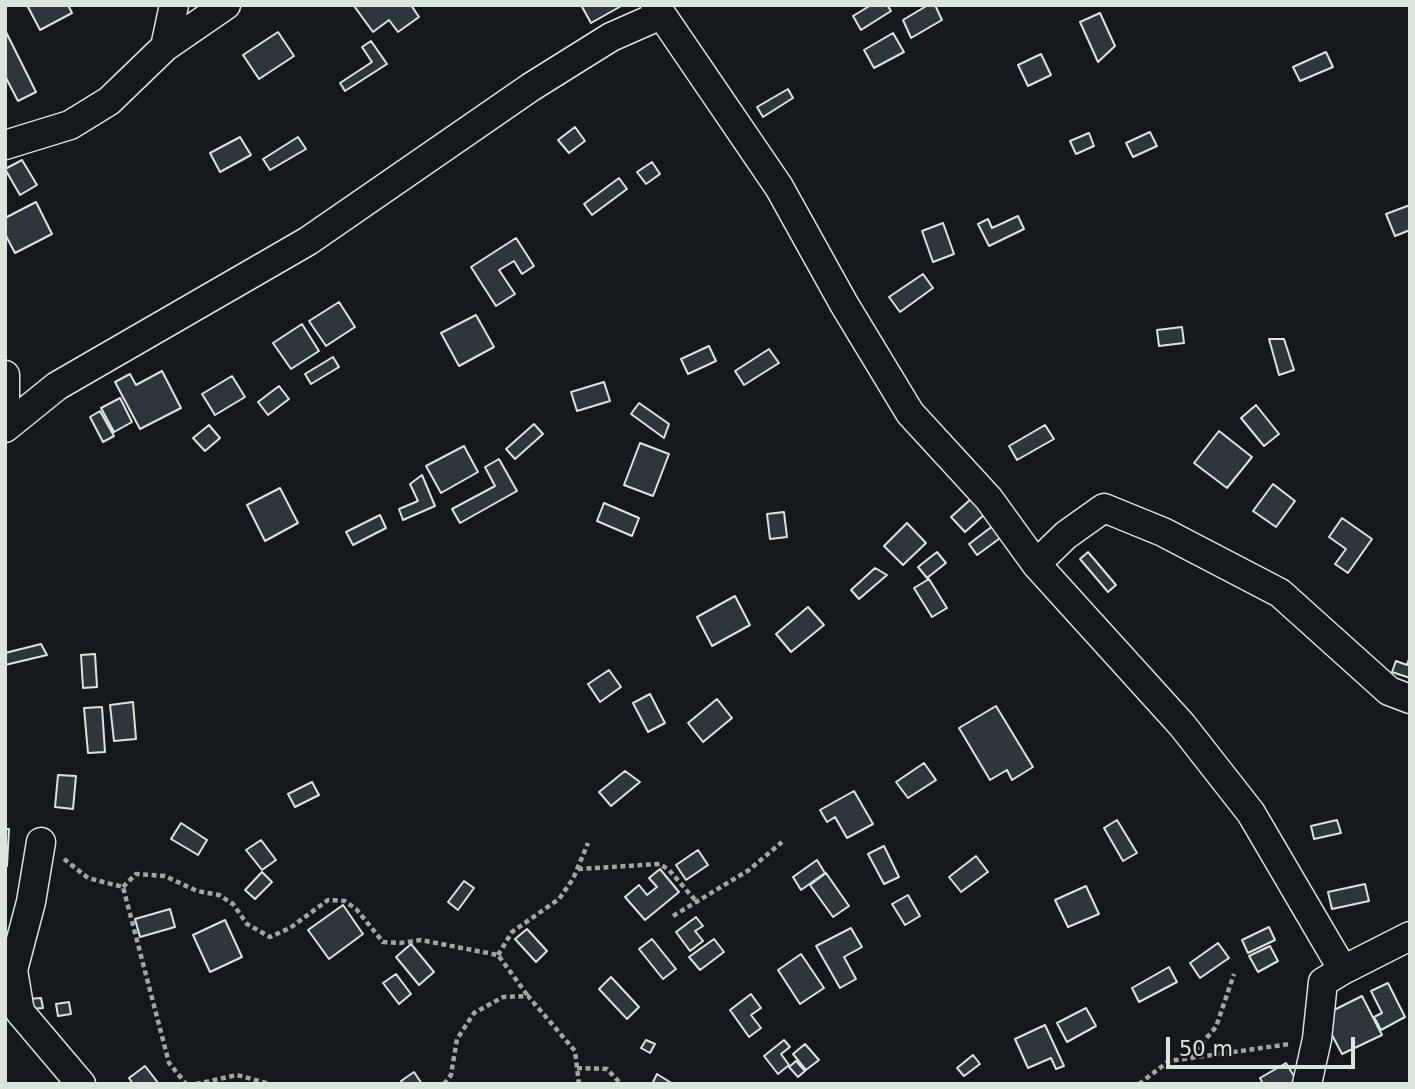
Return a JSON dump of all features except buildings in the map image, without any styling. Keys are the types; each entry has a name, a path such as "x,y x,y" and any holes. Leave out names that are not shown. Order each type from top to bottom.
{"street":[{"path":"165,47 174,5"},
{"path":"5,145 70,125 109,101 165,47 226,5"},
{"path":"5,428 57,386 308,241 531,88 658,10 779,187 844,304 910,413 989,499 1036,564 1182,725 1251,813 1343,970"},
{"path":"5,375 5,415"},
{"path":"1036,564 1066,535 1104,509 1163,532 1280,593 1388,691 1410,699"},
{"path":"41,842 31,902 13,970 20,1012 81,1084"},
{"path":"1307,1084 1317,1039 1323,982 1410,936"}],"path":[{"path":"41,842 88,878 123,887"},
{"path":"673,916 749,870 782,842"},
{"path":"498,955 512,932 559,899 578,869 588,843"},
{"path":"578,869 660,864 670,870 696,901"},
{"path":"123,887 136,874 165,876 197,891 219,895 233,904 247,924 270,937 290,928 328,900 345,901 357,910 383,942 421,940 498,955 528,996 575,1051 579,1084"},
{"path":"123,887 169,1063 186,1084"},
{"path":"1190,1058 1216,1027 1234,974"},
{"path":"444,1084 451,1075 457,1040 474,1013 503,997 528,996"},
{"path":"1139,1084 1169,1061 1317,1039"},
{"path":"577,1068 607,1069 621,1084"},
{"path":"196,1084 237,1075 270,1084"}]}
